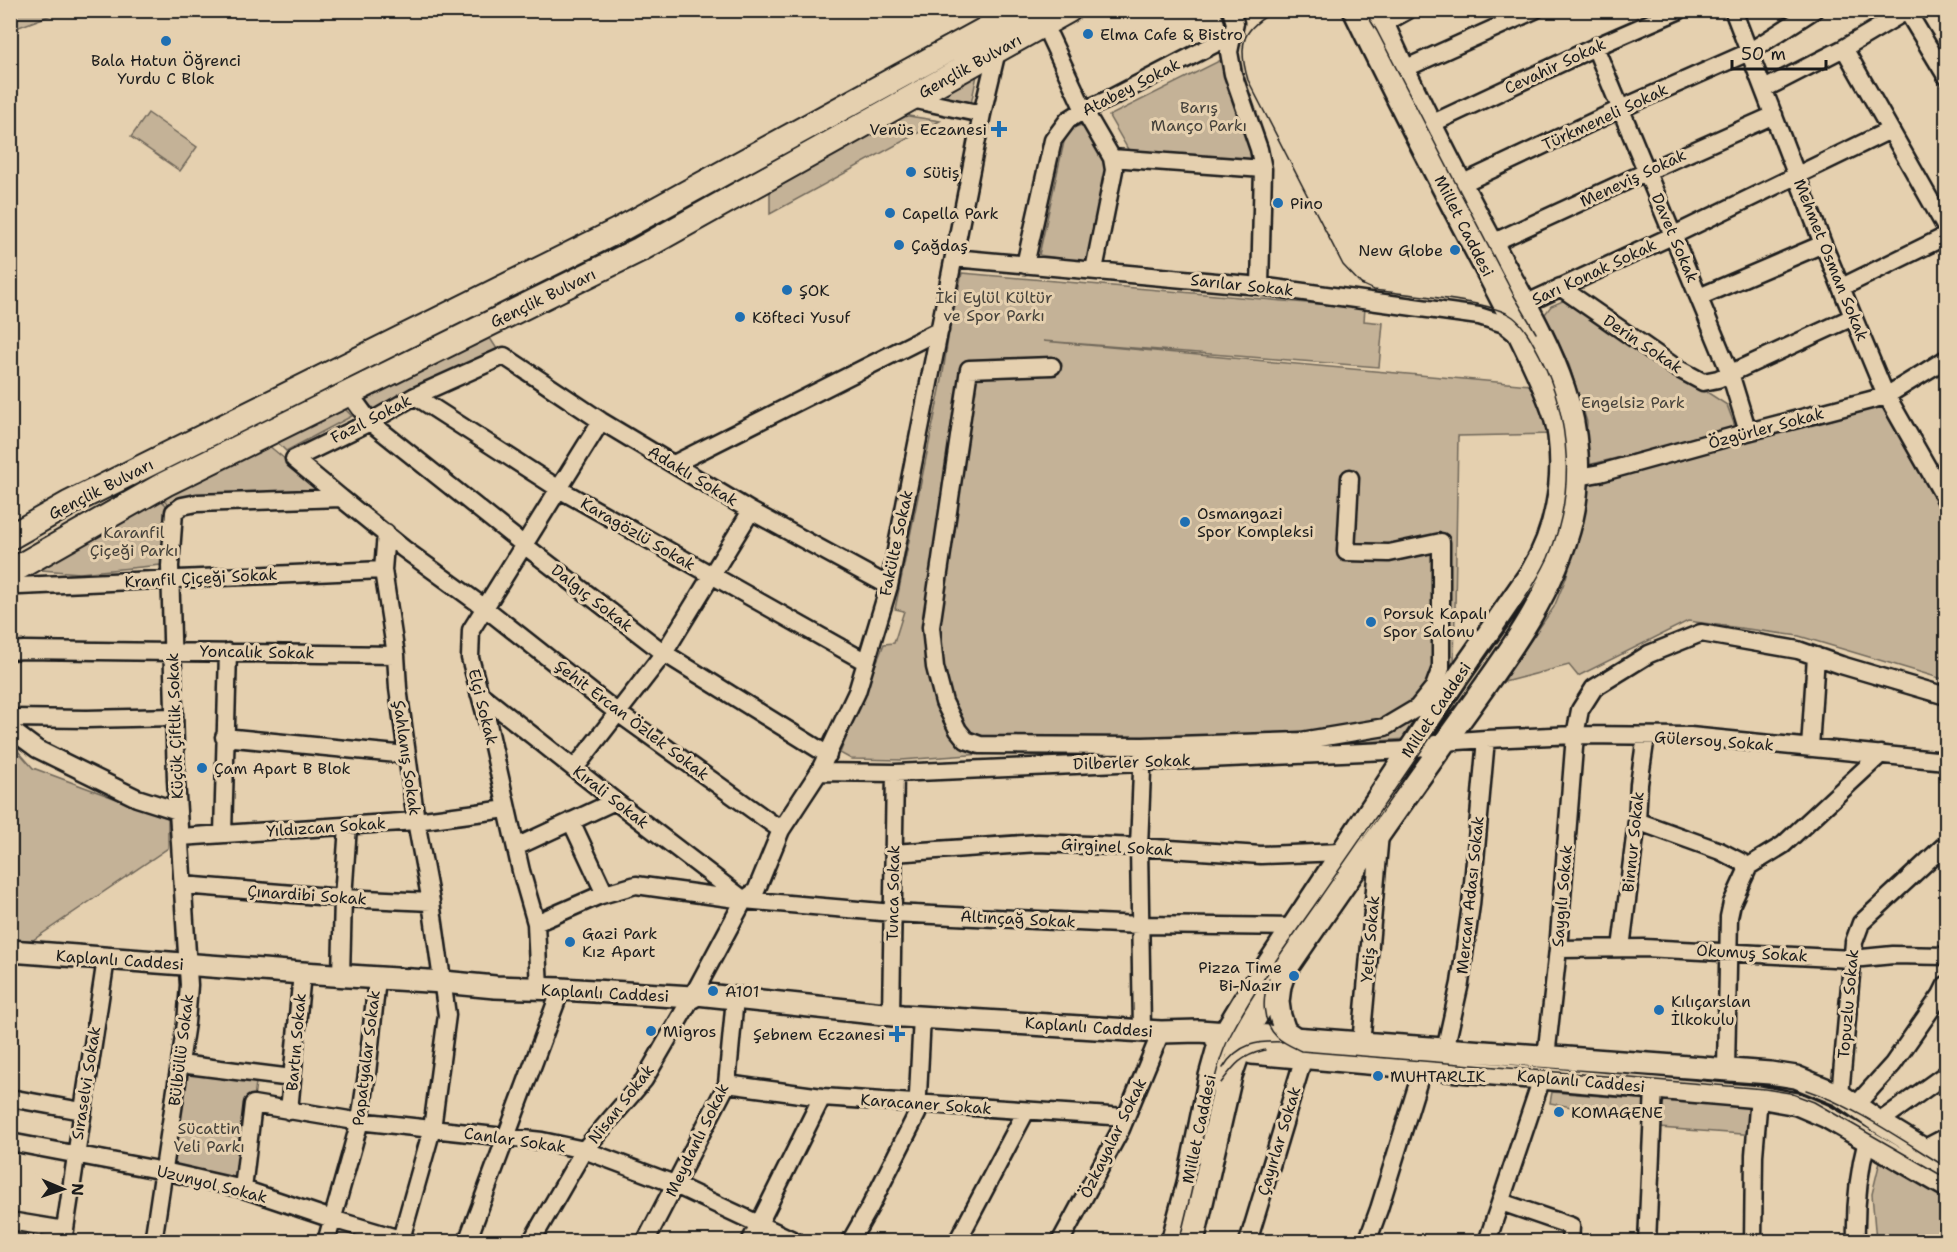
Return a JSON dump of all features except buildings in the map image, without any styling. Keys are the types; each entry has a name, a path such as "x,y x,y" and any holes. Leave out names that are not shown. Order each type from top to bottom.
{"highway":[{"name":"Gençlik Bulvarı","path":"10,537 70,503 617,231 1021,10"},
{"name":"Gençlik Bulvarı","path":"15,579 165,484 639,250 1069,10"}],"main road":[{"name":"Millet Caddesi","path":"1172,1242 1188,1183 1210,1076 1222,1037 1409,750 1532,571 1544,551 1552,528 1561,467 1559,434 1552,405 1523,340 1402,108 1354,10"},
{"name":"Millet Caddesi","path":"1193,1242 1231,1076 1242,1042 1285,970 1497,668 1544,594 1560,557 1573,517 1578,477 1576,439 1564,390 1548,346 1461,184 1380,17"},
{"name":"Kaplanlı Caddesi","path":"10,951 495,987 692,998 697,994 922,1017 1151,1031 1199,1031 1242,1042 1252,1053 1304,1046 1361,1044 1726,1069 1796,1077 1848,1100 1879,1122 1947,1163"},
{"name":"Millet Caddesi","path":"1285,970 1278,1002 1280,1016 1285,1031 1304,1046"},
{"name":"Kaplanlı Caddesi","path":"1304,1046 1423,1067 1759,1097 1797,1104 1825,1116 1947,1186"}],"street":[{"path":"1231,10 1235,23 1229,52 1233,74 1263,170 1260,286"},
{"path":"1380,17 1407,10"},
{"path":"1404,69 1535,10"},
{"name":"Cevahir Sokak","path":"1431,124 1594,47 1680,10"},
{"name":"Mehmet Osman Sokak","path":"1733,10 1823,244 1886,396 1947,500"},
{"name":"Türkmeneli Sokak","path":"1461,184 1620,109 1749,52 1814,10"},
{"path":"1764,89 1844,48 1908,11 1947,76"},
{"name":"Atabey Sokak","path":"1025,265 1053,140 1068,120 1234,34"},
{"path":"1050,37 1084,110 1112,158 1114,170 1094,270"},
{"name":"Davet Sokak","path":"1594,47 1700,297 1730,373 1748,432"},
{"path":"1844,48 1947,228"},
{"name":"Fakülte Sokak","path":"692,998 744,900 756,891 781,830 819,772 857,692 889,586 982,114 997,51"},
{"path":"911,99 982,114"},
{"name":"Meneviş Sokak","path":"1492,243 1774,115"},
{"name":"Sarı Konak Sokak","path":"1525,304 1674,235 1890,130"},
{"path":"1112,158 1263,170"},
{"path":"1842,287 1947,236"},
{"path":"1700,297 1823,244"},
{"name":"Sarılar Sokak","path":"954,258 1260,286 1479,316 1504,324 1523,340"},
{"name":"Derin Sokak","path":"1560,287 1675,368 1703,382 1718,379 1853,317"},
{"path":"674,464 940,330"},
{"name":"Adaklı Sokak","path":"504,356 601,420 751,511 889,586"},
{"name":"Fazıl Sokak","path":"341,498 294,459 370,422 415,396 504,356"},
{"name":"Özgürler Sokak","path":"1578,477 1886,396 1947,359"},
{"path":"1052,366 969,369 931,627 935,667 945,702 958,730 966,740 980,745 1143,754 1301,741 1385,727 1416,708 1434,687 1441,668 1441,542 1389,553 1346,552 1350,478"},
{"name":"Dalgıç Sokak","path":"349,393 370,422 664,653 828,755"},
{"name":"Karagözlü Sokak","path":"415,396 559,489 866,662"},
{"name":"Elçi Sokak","path":"539,989 536,923 470,658 471,630 601,420"},
{"path":"341,498 404,549 486,608"},
{"name":"Küçük Çiftlik Sokak","path":"188,965 174,717 170,579 174,512 183,506 197,503 341,498"},
{"path":"575,768 664,653 751,511"},
{"name":"Şahlanış Sokak","path":"386,533 383,570 396,655 398,688 416,821 431,902 447,1015 432,1129 405,1240"},
{"name":"Kranfil Çiçeği Sokak","path":"15,579 170,579 383,570"},
{"name":"Şehit Ercan Özlek Sokak","path":"486,608 618,713 781,830"},
{"name":"Saygılı Sokak","path":"1546,1057 1558,949 1575,735 1580,710 1594,688 1649,654 1701,633 1798,650 1947,696"},
{"name":"Yoncalık Sokak","path":"10,651 396,655"},
{"path":"223,834 228,652"},
{"path":"1810,748 1816,656"},
{"name":"Kırali Sokak","path":"479,693 744,900"},
{"path":"10,718 174,717"},
{"path":"10,729 37,749 57,759 137,798 178,811"},
{"name":"Gülersoy Sokak","path":"1444,742 1575,735 1690,736 1947,761"},
{"path":"224,736 407,755"},
{"name":"Binnur Sokak","path":"1621,948 1646,736"},
{"name":"Mercan Adası Sokak","path":"1445,1050 1460,982 1471,905 1486,739"},
{"name":"Dilberler Sokak","path":"819,772 895,773 1143,754 1409,750 1444,742"},
{"path":"1143,754 1139,846 1140,925 1151,1031"},
{"path":"1726,1069 1727,951 1730,910 1749,866 1783,845 1881,754"},
{"name":"Tunca Sokak","path":"891,1014 895,773"},
{"path":"516,847 615,801"},
{"name":"Yıldızcan Sokak","path":"180,837 416,821 507,809"},
{"path":"571,821 605,894"},
{"path":"1637,821 1720,851 1749,866"},
{"path":"341,975 348,826"},
{"name":"Yetiş Sokak","path":"1361,1044 1380,834"},
{"name":"Girginel Sokak","path":"893,853 1038,843 1139,846 1261,855 1342,852"},
{"name":"Topuzlu Sokak","path":"1848,1100 1852,958 1854,942 1861,923 1908,877 1947,844"},
{"name":"Çınardibi Sokak","path":"183,885 343,898 431,902"},
{"name":"Altınçağ Sokak","path":"536,923 605,894 636,885 744,900 892,913 1140,925 1292,927"},
{"name":"Okumuş Sokak","path":"1558,949 1727,951 1852,958 1893,955 1947,956"},
{"name":"Sıraselvi Sokak","path":"64,1236 106,959"},
{"name":"Bülbüllü Sokak","path":"156,1241 186,1023 188,965"},
{"name":"Bartın Sokak","path":"289,1111 302,974"},
{"name":"Papatyalar Sokak","path":"326,1242 360,1121 377,978"},
{"path":"1848,1100 1893,1064 1947,985"},
{"path":"467,1242 561,989"},
{"name":"Nisan Sokak","path":"531,1242 584,1150 644,1080 692,998"},
{"name":"Meydanlı Sokak","path":"645,1242 727,1084 735,998"},
{"path":"850,1242 870,1208 917,1114 922,1017"},
{"name":"Özkayalar Sokak","path":"1060,1242 1126,1117 1151,1031"},
{"name":"Çayırlar Sokak","path":"1250,1241 1304,1046"},
{"path":"180,1064 292,1078"},
{"path":"1367,1242 1423,1067"},
{"path":"1879,1122 1947,1074"},
{"path":"1487,1242 1542,1078"},
{"name":"Karacaner Sokak","path":"727,1084 822,1097 1126,1117"},
{"path":"1647,1242 1654,1088"},
{"path":"750,1242 822,1097"},
{"path":"1753,1242 1754,1155 1759,1097"},
{"path":"10,1098 82,1111"},
{"name":"Canlar Sokak","path":"243,1189 253,1104 360,1121 542,1141 584,1150 676,1185 796,1242"},
{"path":"957,1242 1026,1111"},
{"path":"1923,1149 1947,1137"},
{"path":"1856,1242 1855,1207 1867,1140"},
{"name":"Uzunyol Sokak","path":"10,1142 164,1171 243,1189 332,1219 405,1240"},
{"path":"1500,1202 1571,1226 1570,1242"},
{"path":"10,1221 64,1236"}],"green space":[{"path":"11,10 62,10 62,11 11,30"},
{"name":"Barış Manço Parkı","path":"1221,60 1257,162 1129,151 1109,116"},
{"path":"977,75 971,104 936,99"},
{"path":"148,113 197,147 180,171 131,137"},
{"path":"902,115 940,121 770,214 770,187"},
{"path":"1082,125 1105,157 1106,171 1086,263 1039,255 1064,142 1072,128"},
{"name":"Osmangazi Spor Kompleksi","path":"962,273 1365,308 1364,321 1383,323 1379,367 1043,341 1541,386 1553,434 1458,436 1454,666 1405,739 1305,747 997,753 901,760 851,759 840,753 884,644 894,643 904,611 895,609"},
{"name":"Engelsiz Park","path":"1565,300 1727,405 1736,429 1588,465 1587,422 1569,365 1545,314 1551,306"},
{"path":"488,335 497,349 375,410 362,398"},
{"path":"1881,405 1946,520 1946,680 1799,636 1688,621 1578,676 1569,665 1504,682 1554,607 1566,578 1587,503 1588,482"},
{"path":"343,407 352,416 286,451 276,441"},
{"path":"268,445 321,489 191,496 168,504 161,497"},
{"name":"Karanfil Çiçeği Parkı","path":"158,498 166,505 161,565 80,573 41,570 33,564"},
{"path":"10,742 33,768 168,818 168,848 33,940 11,940"},
{"name":"Sücattin Veli Parkı","path":"180,1064 257,1074 243,1189 164,1171"},
{"path":"1552,1092 1650,1100 1646,1121 1550,1103"},
{"path":"1666,1099 1759,1104 1756,1135 1659,1128 1655,1114"},
{"path":"1881,1157 1946,1194 1946,1232 1876,1241 1872,1194"}],"tram line":[{"path":"1179,1242 1215,1078 1231,1034 1273,965 1533,586 1548,558 1557,533 1566,482 1564,430 1550,380 1528,335 1513,317 1502,311 1468,302 1374,290 1361,284 1343,265 1248,80 1243,56 1245,38 1256,23 1277,10"},
{"path":"1364,10 1513,294 1536,333"},
{"path":"1269,979 1264,1001 1268,1024 1279,1039 1301,1051 1765,1089 1790,1093 1814,1102 1946,1178"},
{"path":"1223,1068 1235,1053 1249,1045 1284,1042"},
{"path":"1221,1083 1239,1062 1265,1050"},
{"path":"1806,1090 1842,1105 1946,1167"}],"place":[{"name":"Elma Cafe & Bistro","path":"1088,34"},
{"name":"Bala Hatun Öğrenci Yurdu C Blok","path":"166,41"},
{"name":"Venüs Eczanesi","path":"999,129"},
{"name":"Sütiş","path":"911,172"},
{"name":"Pino","path":"1278,203"},
{"name":"Capella Park","path":"890,213"},
{"name":"Çağdaş","path":"899,245"},
{"name":"New Globe","path":"1455,250"},
{"name":"ŞOK","path":"787,290"},
{"name":"Köfteci Yusuf","path":"740,317"},
{"name":"Osmangazi Spor Kompleksi","path":"1185,522"},
{"name":"Porsuk Kapalı Spor Salonu","path":"1371,622"},
{"name":"Çam Apart B Blok","path":"202,768"},
{"name":"Gazi Park Kız Apart","path":"570,942"},
{"name":"Pizza Time Bi-Nazır","path":"1294,976"},
{"name":"A101","path":"713,991"},
{"name":"Kılıçarslan İlkokulu","path":"1659,1010"},
{"name":"Migros","path":"651,1031"},
{"name":"Şebnem Eczanesi","path":"897,1034"},
{"name":"MUHTARLIK","path":"1378,1076"},
{"name":"KOMAGENE","path":"1559,1112"}],"park label":[{"name":"İki Eylül Kültür ve Spor Parkı","path":"994,306"}]}
